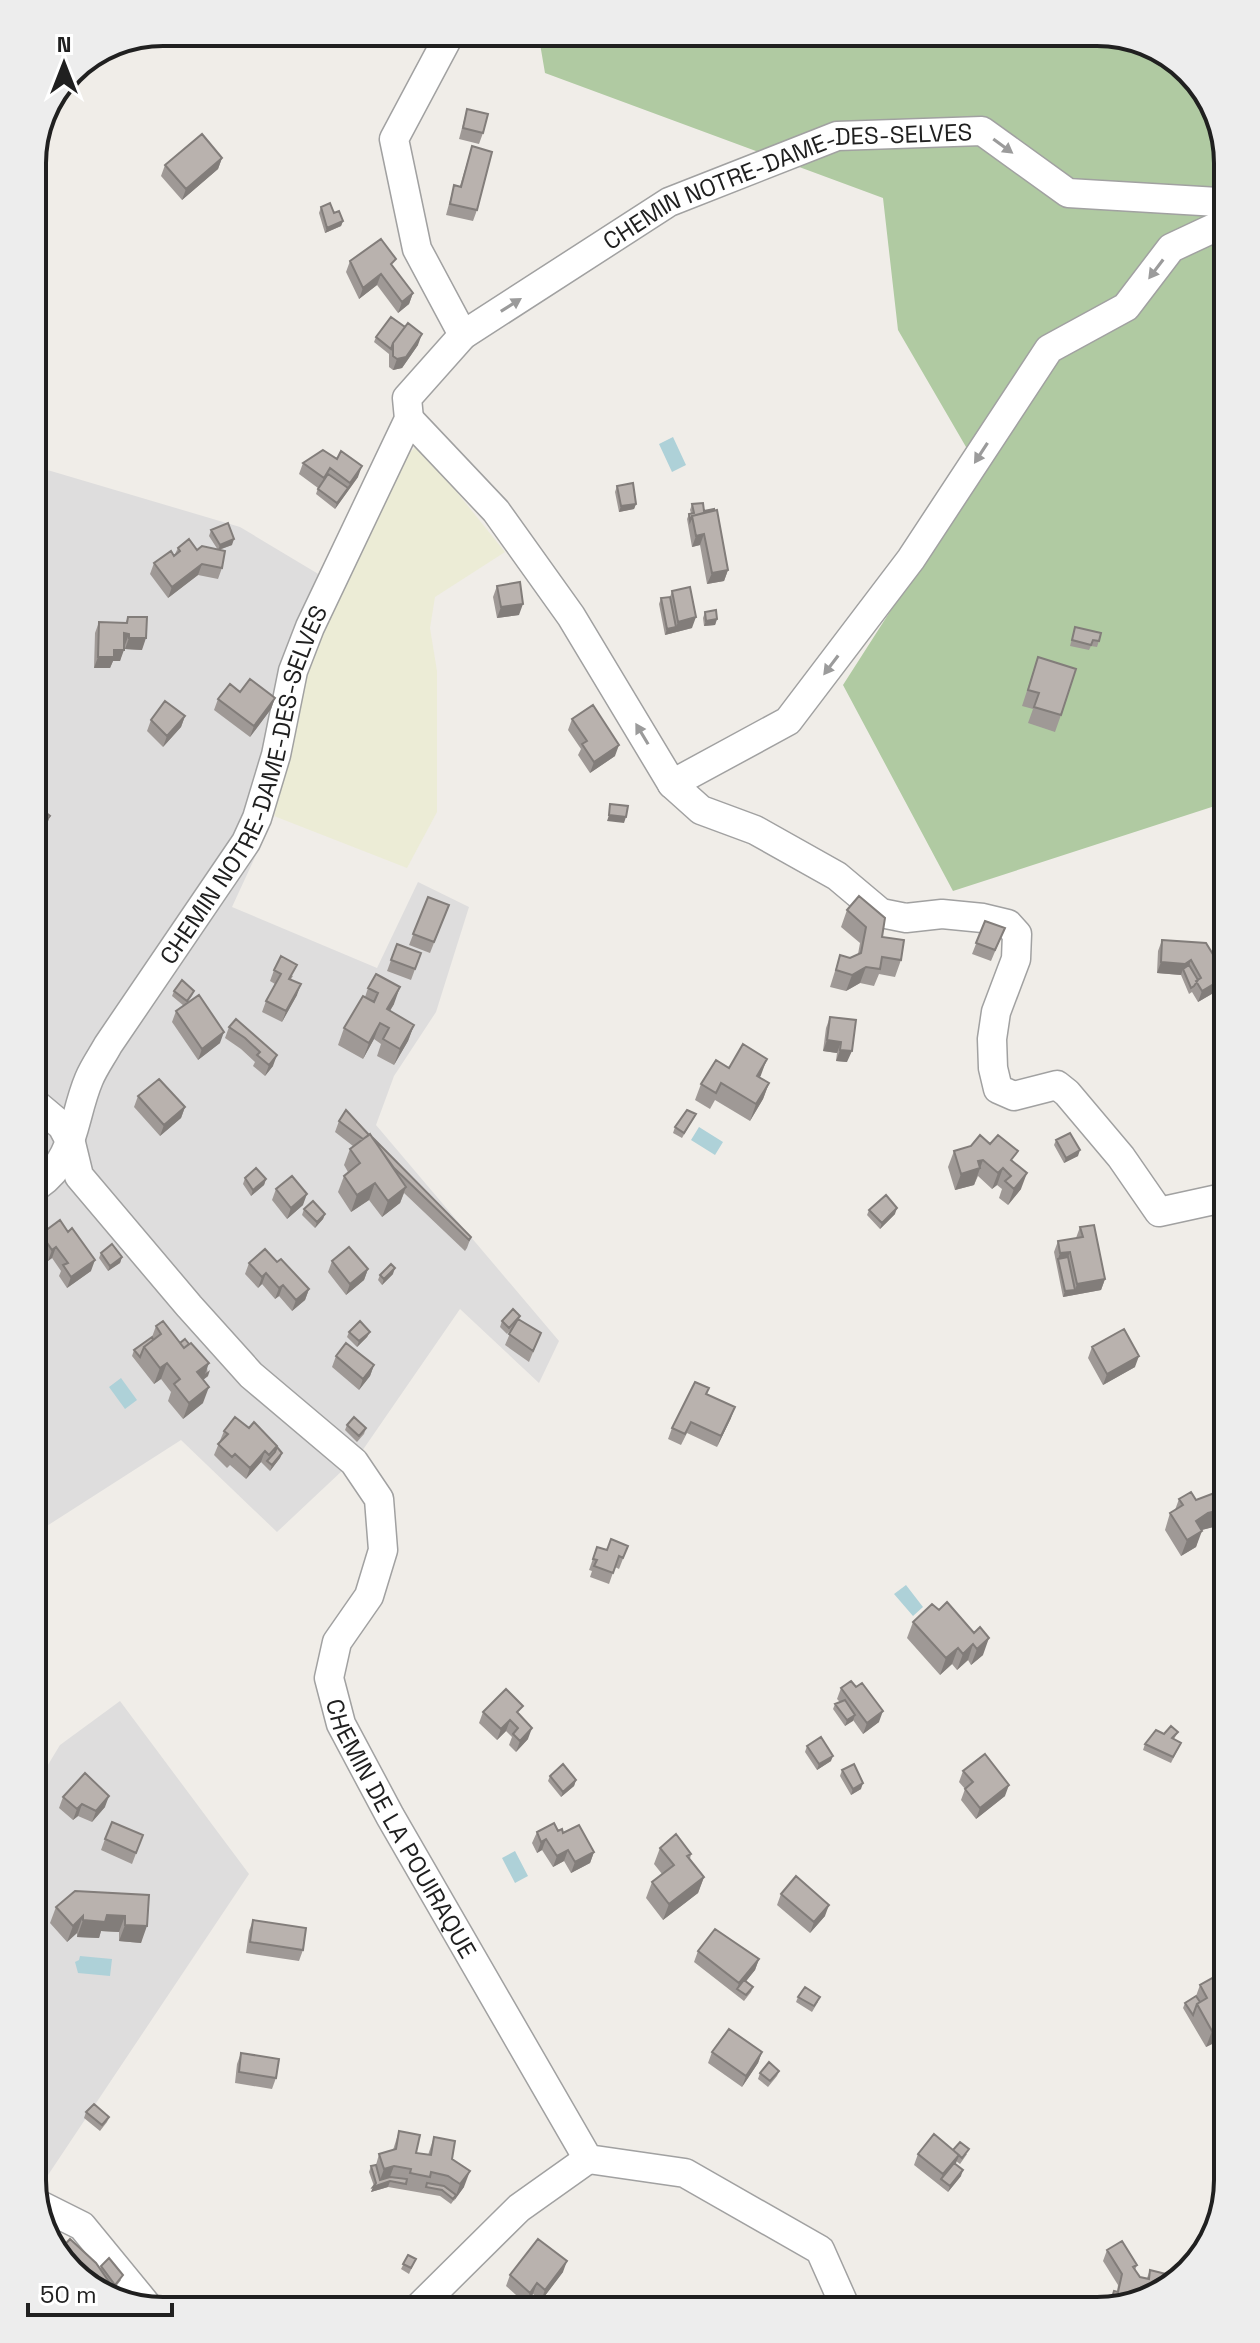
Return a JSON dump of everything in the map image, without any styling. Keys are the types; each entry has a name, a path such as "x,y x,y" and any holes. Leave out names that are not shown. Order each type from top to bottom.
{"street":[{"path":"444,46 394,139 417,249 463,335"},
{"name":"CHEMIN NOTRE-DAME-DES-SELVES","path":"46,1179 52,1175 71,1143 89,1079 108,1045 246,842 257,818 276,755 293,671 310,627 409,419 407,398 463,335 669,202 837,136 982,131 1068,193 1214,202"},
{"path":"672,784 788,721 911,559 1049,349 1126,307 1171,248 1214,228"},
{"path":"409,419 496,511 571,616 672,784 701,810 755,830 837,876 881,913 906,918 956,915 1008,924 1017,934 1016,959 996,1012 992,1039 993,1068 998,1089 1014,1096 1057,1085 1121,1157 1159,1212 1214,1200"},
{"path":"46,1113 62,1126 71,1143"},
{"name":"CHEMIN DE LA POUIRAQUE","path":"71,1143 79,1176 189,1306 251,1375 354,1462 379,1499 383,1550 369,1596 337,1642 329,1678 341,1724 390,1816 588,2159"},
{"path":"429,2297 519,2208 588,2159 685,2173 820,2250 841,2297"},
{"path":"50,2210 82,2226 138,2294"}],"shaded area":[{"path":"46,470 240,527 325,578 274,816 232,907 377,968 418,882 469,907 436,1012 394,1076 376,1125 559,1341 539,1383 460,1309 360,1454 277,1532 181,1440 46,1527"},
{"path":"120,1701 249,1874 46,2178 46,1768 60,1745"}],"green space":[{"path":"540,46 1105,46 1149,58 1174,75 1190,92 1205,118 1212,140 1214,163 1214,806 953,891 843,685 980,471 898,330 883,198 545,73"},
{"path":"418,444 505,552 435,597 430,628 437,671 437,812 407,868 274,816 321,617 399,464"}],"water":[{"path":"673,437 686,465 672,472 659,444"},
{"path":"699,1127 723,1142 715,1155 691,1140"},
{"path":"121,1378 137,1400 125,1409 109,1387"},
{"path":"906,1585 923,1607 913,1616 894,1594"},
{"path":"515,1851 528,1876 515,1883 502,1858"},
{"path":"80,1956 112,1959 110,1976 78,1973 75,1962"}],"building":[{"path":"467,109 488,114 483,133 463,128"},
{"path":"202,134 222,158 186,189 165,165"},
{"path":"472,146 492,152 477,210 450,204 454,185 461,187"},
{"path":"330,203 334,213 339,211 343,221 327,228 321,207"},
{"path":"381,239 396,259 391,264 413,293 402,302 381,274 363,288 350,261"},
{"path":"391,317 405,327 391,349 376,337"},
{"path":"408,323 422,334 406,357 397,359 393,356 393,343"},
{"path":"323,450 337,459 341,451 362,466 350,483 330,468 324,478 303,463"},
{"path":"328,474 348,488 337,503 318,489"},
{"path":"633,483 636,504 621,506 617,486"},
{"path":"703,503 704,511 714,510 692,516 690,521 689,514 694,513 692,504"},
{"path":"717,510 728,570 712,573 704,534 696,536 692,516"},
{"path":"228,523 234,539 220,545 211,530"},
{"path":"189,539 197,550 202,546 225,551 222,568 202,564 172,587 154,563 171,551 174,556"},
{"path":"520,582 523,604 501,607 497,586"},
{"path":"690,587 696,617 678,622 672,591"},
{"path":"670,597 676,627 667,629 661,598"},
{"path":"716,610 717,619 706,621 705,612"},
{"path":"128,617 147,617 146,638 129,638 129,634 124,633 124,650 114,650 114,657 98,657 99,622 127,623"},
{"path":"1075,627 1101,633 1099,641 1093,640 1091,645 1072,640"},
{"path":"1038,657 1076,669 1061,715 1034,707 1039,693 1028,690"},
{"path":"250,679 275,698 254,726 218,699 230,684 240,692"},
{"path":"165,701 185,716 167,736 151,720"},
{"path":"593,705 619,745 594,762 582,744 587,741 572,719"},
{"path":"610,804 628,806 626,817 609,815"},
{"path":"859,896 885,918 882,937 904,940 901,960 882,957 880,969 866,967 852,975 836,970 840,955 850,958 861,953 866,927 847,910"},
{"path":"428,897 449,905 434,942 413,934"},
{"path":"985,921 1005,928 995,950 976,943"},
{"path":"1162,940 1206,943 1214,956 1214,984 1202,991 1196,981 1201,978 1191,960 1185,964 1161,962"},
{"path":"397,944 421,953 415,969 391,960"},
{"path":"281,956 297,965 289,979 301,984 286,1011 266,1001 281,974 274,970"},
{"path":"1189,965 1198,980 1191,988 1183,969"},
{"path":"376,974 400,987 387,1009 414,1025 400,1049 383,1039 389,1028 380,1023 369,1043 344,1028 363,996 374,1002 378,993 368,988"},
{"path":"182,980 194,991 187,1001 174,991"},
{"path":"199,995 224,1032 202,1049 176,1011"},
{"path":"830,1017 856,1020 852,1051 840,1050 841,1042 827,1040"},
{"path":"236,1019 277,1055 269,1065 257,1055 260,1052 229,1027"},
{"path":"743,1044 767,1059 757,1076 769,1083 756,1104 721,1083 716,1093 701,1084 716,1060 729,1068"},
{"path":"159,1079 185,1107 164,1125 138,1096"},
{"path":"346,1110 369,1135 363,1139 339,1121"},
{"path":"687,1110 696,1114 684,1133 675,1127"},
{"path":"1070,1133 1080,1150 1066,1158 1056,1140"},
{"path":"370,1134 406,1187 388,1201 375,1183 357,1195 344,1176 360,1163 350,1149"},
{"path":"980,1135 990,1144 998,1135 1018,1151 1011,1160 1027,1173 1014,1189 1005,1181 1011,1176 1003,1168 998,1173 983,1160 978,1161 980,1168 961,1174 954,1151 971,1146"},
{"path":"371,1136 471,1237 469,1240 394,1168"},
{"path":"256,1168 266,1179 253,1190 245,1178"},
{"path":"292,1176 307,1194 291,1208 276,1189"},
{"path":"886,1195 897,1208 882,1223 869,1210"},
{"path":"313,1201 325,1214 317,1222 304,1209"},
{"path":"60,1220 68,1232 72,1228 95,1260 71,1277 63,1265 68,1263 56,1247 52,1250 46,1241 46,1230"},
{"path":"1094,1225 1105,1279 1077,1284 1070,1252 1060,1253 1058,1241 1083,1237 1080,1227"},
{"path":"112,1244 122,1257 110,1266 101,1253"},
{"path":"349,1247 368,1269 350,1284 332,1261"},
{"path":"265,1249 277,1262 281,1259 309,1289 296,1300 283,1285 279,1288 266,1273 262,1277 249,1263"},
{"path":"1068,1257 1075,1290 1065,1291 1058,1259"},
{"path":"391,1264 395,1268 384,1279 380,1275"},
{"path":"513,1309 520,1316 509,1328 502,1321"},
{"path":"518,1319 541,1333 533,1351 509,1334"},
{"path":"163,1321 184,1348 191,1343 209,1363 197,1372 209,1387 189,1403 174,1384 180,1379 167,1363 160,1368 144,1347 161,1334 156,1326"},
{"path":"360,1321 370,1332 359,1341 349,1332"},
{"path":"1124,1329 1139,1356 1107,1374 1092,1347"},
{"path":"152,1337 153,1340 144,1347 140,1357 134,1350"},
{"path":"185,1339 189,1344 184,1348 180,1343"},
{"path":"346,1343 374,1365 363,1379 336,1356"},
{"path":"695,1382 709,1388 706,1394 735,1407 721,1436 691,1422 685,1434 672,1428"},
{"path":"235,1417 249,1428 254,1422 277,1446 269,1455 265,1451 250,1468 218,1444 228,1434 224,1431"},
{"path":"354,1417 366,1428 359,1436 347,1425"},
{"path":"277,1447 282,1453 272,1465 267,1461"},
{"path":"1191,1492 1196,1500 1214,1493 1214,1512 1196,1521 1202,1531 1187,1540 1170,1513 1183,1505 1179,1499"},
{"path":"611,1539 628,1546 623,1558 619,1556 613,1573 594,1566 597,1560 593,1559 597,1547 607,1550"},
{"path":"947,1602 974,1633 980,1627 989,1638 977,1649 973,1644 963,1654 958,1648 946,1658 913,1622 932,1604 939,1610"},
{"path":"851,1681 856,1687 862,1683 883,1711 867,1723 841,1688"},
{"path":"506,1689 523,1706 517,1712 532,1728 520,1741 513,1734 518,1728 510,1720 501,1729 483,1712"},
{"path":"845,1700 855,1715 847,1720 835,1704"},
{"path":"1171,1726 1178,1732 1172,1738 1181,1743 1173,1757 1145,1744 1156,1730 1164,1734"},
{"path":"821,1737 833,1756 819,1764 807,1746"},
{"path":"985,1754 1009,1785 980,1808 965,1789 973,1782 963,1771"},
{"path":"563,1764 576,1780 563,1792 550,1776"},
{"path":"854,1764 863,1783 853,1789 842,1770"},
{"path":"85,1773 109,1796 96,1811 82,1804 77,1809 63,1797"},
{"path":"112,1822 143,1835 136,1853 105,1839"},
{"path":"554,1823 563,1833 579,1825 594,1852 575,1862 568,1850 557,1856 546,1839 541,1842 537,1832"},
{"path":"676,1834 691,1854 687,1856 704,1877 669,1904 652,1882 674,1865 660,1848"},
{"path":"796,1876 829,1905 814,1922 781,1894"},
{"path":"75,1891 149,1895 147,1926 125,1925 125,1916 107,1915 105,1922 83,1920 83,1916 73,1926 56,1907"},
{"path":"253,1920 306,1928 303,1950 250,1942"},
{"path":"715,1929 759,1959 739,1983 698,1951"},
{"path":"1214,1977 1212,2031 1197,2004 1207,1998 1200,1985"},
{"path":"744,1980 753,1987 746,1995 737,1989"},
{"path":"805,1987 820,1997 814,2006 798,1997"},
{"path":"1196,1996 1200,2002 1193,2015 1185,2003"},
{"path":"729,2029 762,2052 746,2076 712,2052"},
{"path":"241,2053 279,2059 276,2078 239,2072"},
{"path":"769,2062 779,2071 770,2081 760,2073"},
{"path":"94,2104 109,2117 102,2125 86,2112"},
{"path":"399,2131 420,2135 416,2153 431,2155 434,2137 455,2141 452,2159 470,2171 460,2184 448,2176 431,2172 430,2177 394,2166 384,2169 379,2154 396,2149"},
{"path":"934,2134 959,2155 943,2174 918,2154"},
{"path":"960,2142 969,2149 962,2158 953,2150"},
{"path":"954,2163 963,2170 950,2186 941,2179"},
{"path":"376,2165 380,2180 390,2177 407,2179 406,2184 390,2181 373,2187 376,2183 371,2166"},
{"path":"427,2183 444,2186 456,2195 453,2199 442,2190 426,2187"},
{"path":"70,2239 96,2263 111,2285 86,2268 65,2244"},
{"path":"538,2239 567,2261 545,2290 537,2283 530,2293 510,2275"},
{"path":"1122,2241 1137,2265 1133,2267 1140,2277 1149,2279 1150,2270 1166,2274 1142,2288 1113,2296 1114,2291 1118,2292 1122,2274 1107,2250"},
{"path":"408,2255 416,2259 411,2268 403,2264"},
{"path":"109,2258 123,2275 115,2285 101,2266"}]}
